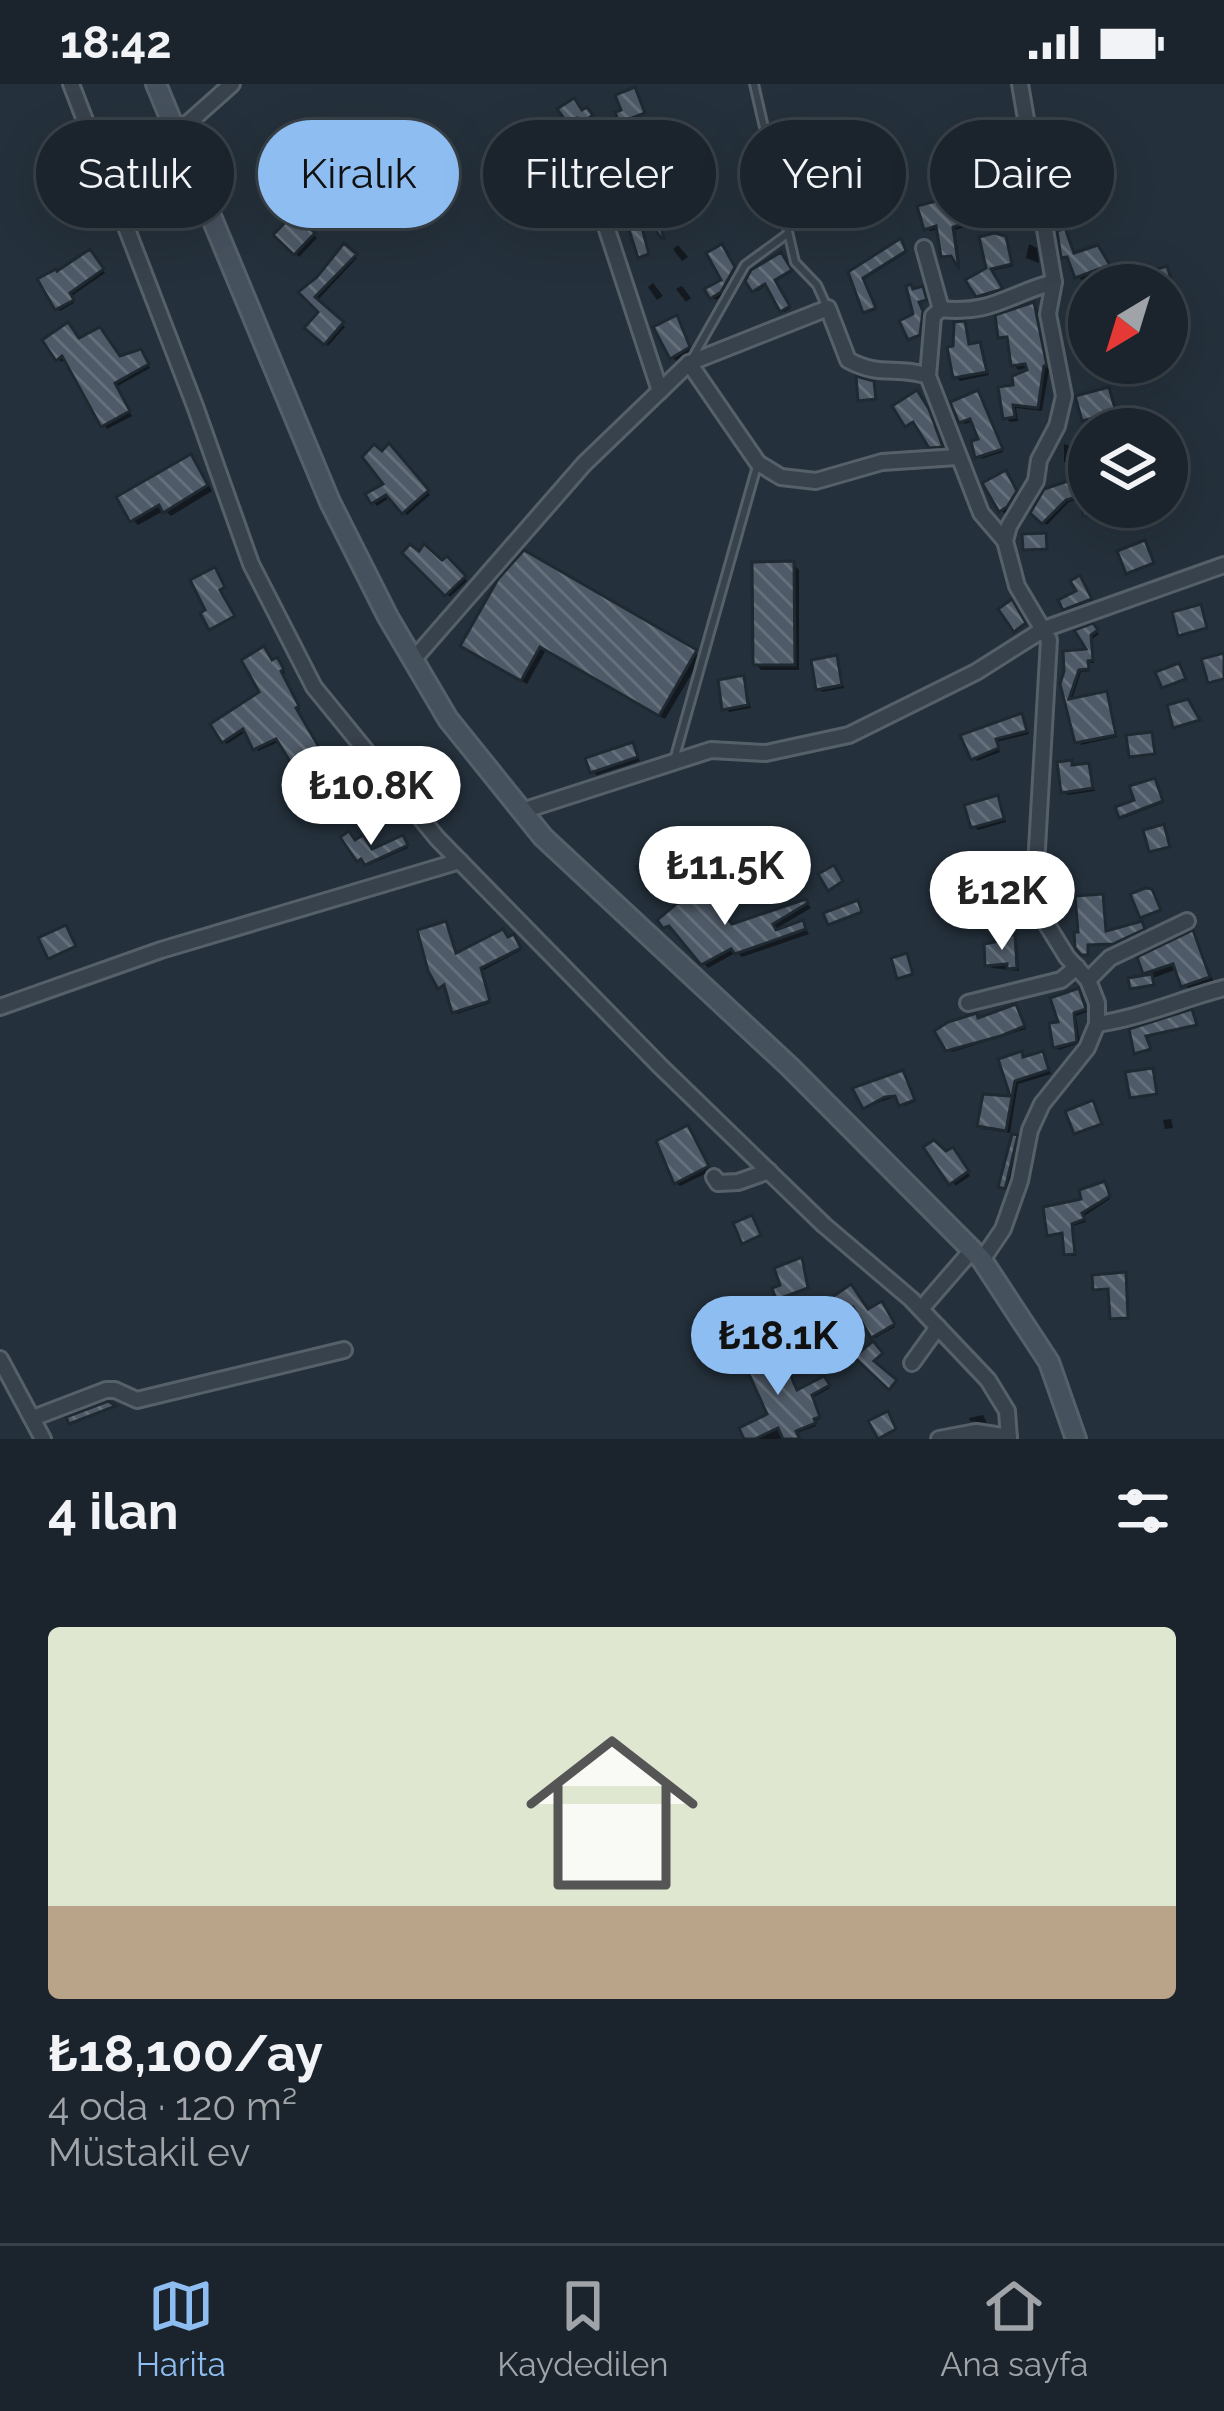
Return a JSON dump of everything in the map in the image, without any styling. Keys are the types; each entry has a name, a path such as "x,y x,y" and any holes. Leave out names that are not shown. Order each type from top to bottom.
{"street":[{"path":"70,84 251,563 314,687 362,750 460,861 660,1066 921,1309 988,1380 1006,1411 1009,1438 976,1432 942,1438"},
{"path":"156,84 171,120"},
{"path":"192,120 232,84"},
{"path":"1005,541 1036,481 1039,460 1057,426 1064,396 1048,314 1054,282 1020,84"},
{"path":"216,228 330,502 448,718 543,837 790,1067 977,1255 1049,1362 1076,1439"},
{"path":"607,228 660,391"},
{"path":"924,248 941,309"},
{"path":"921,1309 1003,1229 1030,1130 1042,1104 1087,1048 1097,1024 1097,1003 1088,980 1046,923 1036,866 1049,640 1017,586 1005,541 981,513 928,376 933,316 941,309 983,310 1054,282"},
{"path":"413,660 522,531 689,364 828,308 848,360 882,374 909,371 928,376"},
{"path":"689,364 758,463 798,482 882,462 957,457"},
{"path":"522,812 711,750 766,753 849,735 976,672 1044,628 1224,565"},
{"path":"0,1007 160,950 460,861"},
{"path":"1088,980 1110,958 1187,921"},
{"path":"968,1004 1061,980 1077,967"},
{"path":"1097,1024 1126,1020 1224,988"},
{"path":"714,1177 718,1183 738,1182 769,1171"},
{"path":"912,1364 938,1327"},
{"path":"33,1418 106,1390 137,1400 344,1350"},
{"path":"0,1359 44,1439"}],"lane":[{"path":"754,84 795,262 817,285 828,308"},
{"path":"689,364 745,265 787,235"},
{"path":"673,764 758,463"}],"building":[{"path":"635,87 645,113 618,120 615,112 621,110 615,95"},
{"path":"574,98 582,110 587,107 593,115 586,120 565,120 557,109"},
{"path":"930,203 930,228 924,230 917,206"},
{"path":"280,228 310,228 315,233 294,255 273,235"},
{"path":"628,228 642,228 649,254 638,258"},
{"path":"936,228 953,228 959,269 951,256 941,257"},
{"path":"1065,228 1074,253 1098,245 1109,264 1070,264 1067,257 1061,258 1057,231"},
{"path":"1006,236 1012,264 991,269 1003,289 976,297 965,280 986,268 979,237"},
{"path":"901,238 906,251 863,278 876,308 863,313 848,272"},
{"path":"344,243 357,254 315,297 344,322 324,345 304,328 318,312 298,292"},
{"path":"722,244 735,267 721,292 710,299 704,289 721,280 706,253"},
{"path":"90,249 104,269 70,293 74,300 55,310 37,279"},
{"path":"781,252 792,270 775,280 790,306 780,312 765,284 752,292 745,281 751,270"},
{"path":"911,284 913,289 923,286 927,300 919,302 923,311 920,335 908,340 899,321 913,314 906,286"},
{"path":"1034,302 1047,366 1038,408 1013,405 1015,417 1003,419 998,387 1013,385 1012,376 1027,370 1025,364 1011,366 1007,337 998,338 995,315"},
{"path":"677,315 690,347 670,359 653,327"},
{"path":"965,321 969,344 980,342 987,372 953,378 947,347 953,346 954,322"},
{"path":"68,322 79,338 100,327 120,356 141,349 149,364 115,383 130,411 101,427 62,356 56,361 42,340"},
{"path":"856,376 874,381 876,399 858,401"},
{"path":"1109,387 1115,408 1078,408 1075,396"},
{"path":"917,390 943,447 929,448 913,422 905,427 892,406"},
{"path":"978,390 1003,449 975,458 971,441 978,439 970,419 959,423 950,402"},
{"path":"389,443 429,490 402,514 386,495 371,504 365,494 383,484 362,457 374,444 382,451"},
{"path":"191,454 208,485 163,513 159,505 130,522 116,497"},
{"path":"1006,470 1017,491 999,512 982,483"},
{"path":"1068,481 1068,499 1042,524 1030,513 1044,489"},
{"path":"1046,533 1047,549 1023,550 1022,534"},
{"path":"1145,540 1154,563 1126,574 1117,551"},
{"path":"410,544 419,551 424,544 442,560 447,556 466,576 445,596 402,553"},
{"path":"524,550 697,650 659,716 540,647 521,681 460,646 498,579"},
{"path":"794,561 795,665 753,665 752,562"},
{"path":"215,567 225,587 220,590 235,616 209,630 190,580"},
{"path":"1080,575 1092,599 1063,610 1058,600 1076,591 1070,581"},
{"path":"1012,599 1026,623 1014,632 998,609"},
{"path":"1201,604 1207,628 1178,636 1172,612"},
{"path":"1093,623 1098,630 1091,635 1093,660 1088,661 1089,669 1079,670 1069,699 1107,691 1116,735 1075,743 1060,684 1063,651 1086,649 1074,630"},
{"path":"264,646 284,669 296,708 323,754 296,771 276,739 253,750 243,729 222,743 210,724 259,692 241,660"},
{"path":"1224,653 1224,679 1208,683 1201,659"},
{"path":"837,655 842,685 816,690 811,660"},
{"path":"1179,663 1186,679 1162,688 1155,672"},
{"path":"744,675 748,705 722,710 718,680"},
{"path":"1188,699 1200,720 1173,728 1167,705"},
{"path":"1022,713 1027,731 996,739 999,748 971,760 960,735"},
{"path":"1152,732 1155,754 1129,757 1126,735"},
{"path":"633,742 638,757 590,773 585,758"},
{"path":"1072,760 1072,765 1089,763 1093,788 1061,793 1057,762"},
{"path":"333,771 345,794 324,805 312,781"},
{"path":"1155,778 1163,801 1119,818 1115,807 1134,800 1129,786"},
{"path":"998,795 1004,819 971,828 964,805"},
{"path":"1164,824 1170,847 1149,852 1143,830"},
{"path":"349,831 355,840 363,835 372,849 403,835 408,845 365,865 361,859 357,862 340,837"},
{"path":"661,855 672,876 647,889 636,867"},
{"path":"834,865 843,881 828,891 818,874"},
{"path":"997,881 1012,899 981,913 972,893"},
{"path":"1152,889 1161,910 1140,918 1130,894"},
{"path":"704,894 732,924 806,899 808,903 773,924 776,930 803,920 806,929 735,954 731,949 701,965 669,926 663,928 657,920 676,904"},
{"path":"1103,894 1106,931 1142,921 1145,929 1113,944 1088,945 1088,955 1081,955 1075,948 1075,896"},
{"path":"858,900 862,912 828,925 823,913"},
{"path":"446,921 456,953 503,929 508,937 514,934 521,948 481,968 490,1001 452,1013 444,985 438,989 428,971 417,930"},
{"path":"66,925 76,946 48,959 38,938"},
{"path":"1193,930 1210,977 1181,987 1173,964 1143,974 1137,957"},
{"path":"1005,935 1015,935 1017,968 985,966 984,944 1005,940"},
{"path":"907,953 913,974 897,979 891,958"},
{"path":"1152,974 1154,985 1130,989 1128,978"},
{"path":"1079,988 1086,1009 1074,1013 1077,1042 1053,1048 1049,1023 1058,1022 1050,998"},
{"path":"1016,1004 1025,1026 1001,1036 946,1051 934,1031 948,1022 977,1013 978,1018"},
{"path":"1192,1009 1197,1025 1146,1036 1151,1049 1134,1054 1129,1029"},
{"path":"1022,1051 1023,1057 1043,1051 1049,1070 1015,1081 1006,1131 977,1126 983,1094 1010,1096 998,1059"},
{"path":"1153,1068 1157,1094 1130,1098 1125,1072"},
{"path":"903,1070 915,1100 899,1106 895,1096 885,1097 863,1109 852,1088"},
{"path":"1093,1100 1102,1124 1074,1134 1065,1111"},
{"path":"688,1125 709,1166 674,1184 656,1141"},
{"path":"1012,1134 1018,1135 1005,1189 998,1187"},
{"path":"934,1140 946,1151 953,1147 969,1171 949,1185 923,1147"},
{"path":"1105,1181 1110,1196 1082,1213 1085,1219 1072,1224 1075,1254 1064,1255 1062,1233 1047,1236 1043,1207 1081,1199 1079,1190"},
{"path":"752,1215 761,1235 742,1244 733,1223"},
{"path":"802,1257 808,1288 776,1300 772,1288 780,1285 774,1268"},
{"path":"1126,1272 1128,1318 1110,1319 1108,1289 1093,1290 1092,1275"},
{"path":"851,1284 868,1309 882,1301 895,1324 871,1338 853,1307 839,1316 828,1300"},
{"path":"763,1305 768,1321 745,1328 740,1312"},
{"path":"873,1341 883,1353 874,1361 897,1380 889,1390 854,1357"},
{"path":"736,1342 741,1355 761,1346 774,1378 789,1372 797,1390 824,1376 830,1385 812,1395 820,1417 796,1431 800,1439 783,1439 778,1428 744,1439 739,1428 767,1414 742,1359 734,1365 727,1345"},
{"path":"108,1401 116,1406 69,1424 66,1417"},
{"path":"888,1411 896,1429 878,1439 868,1421"}]}
